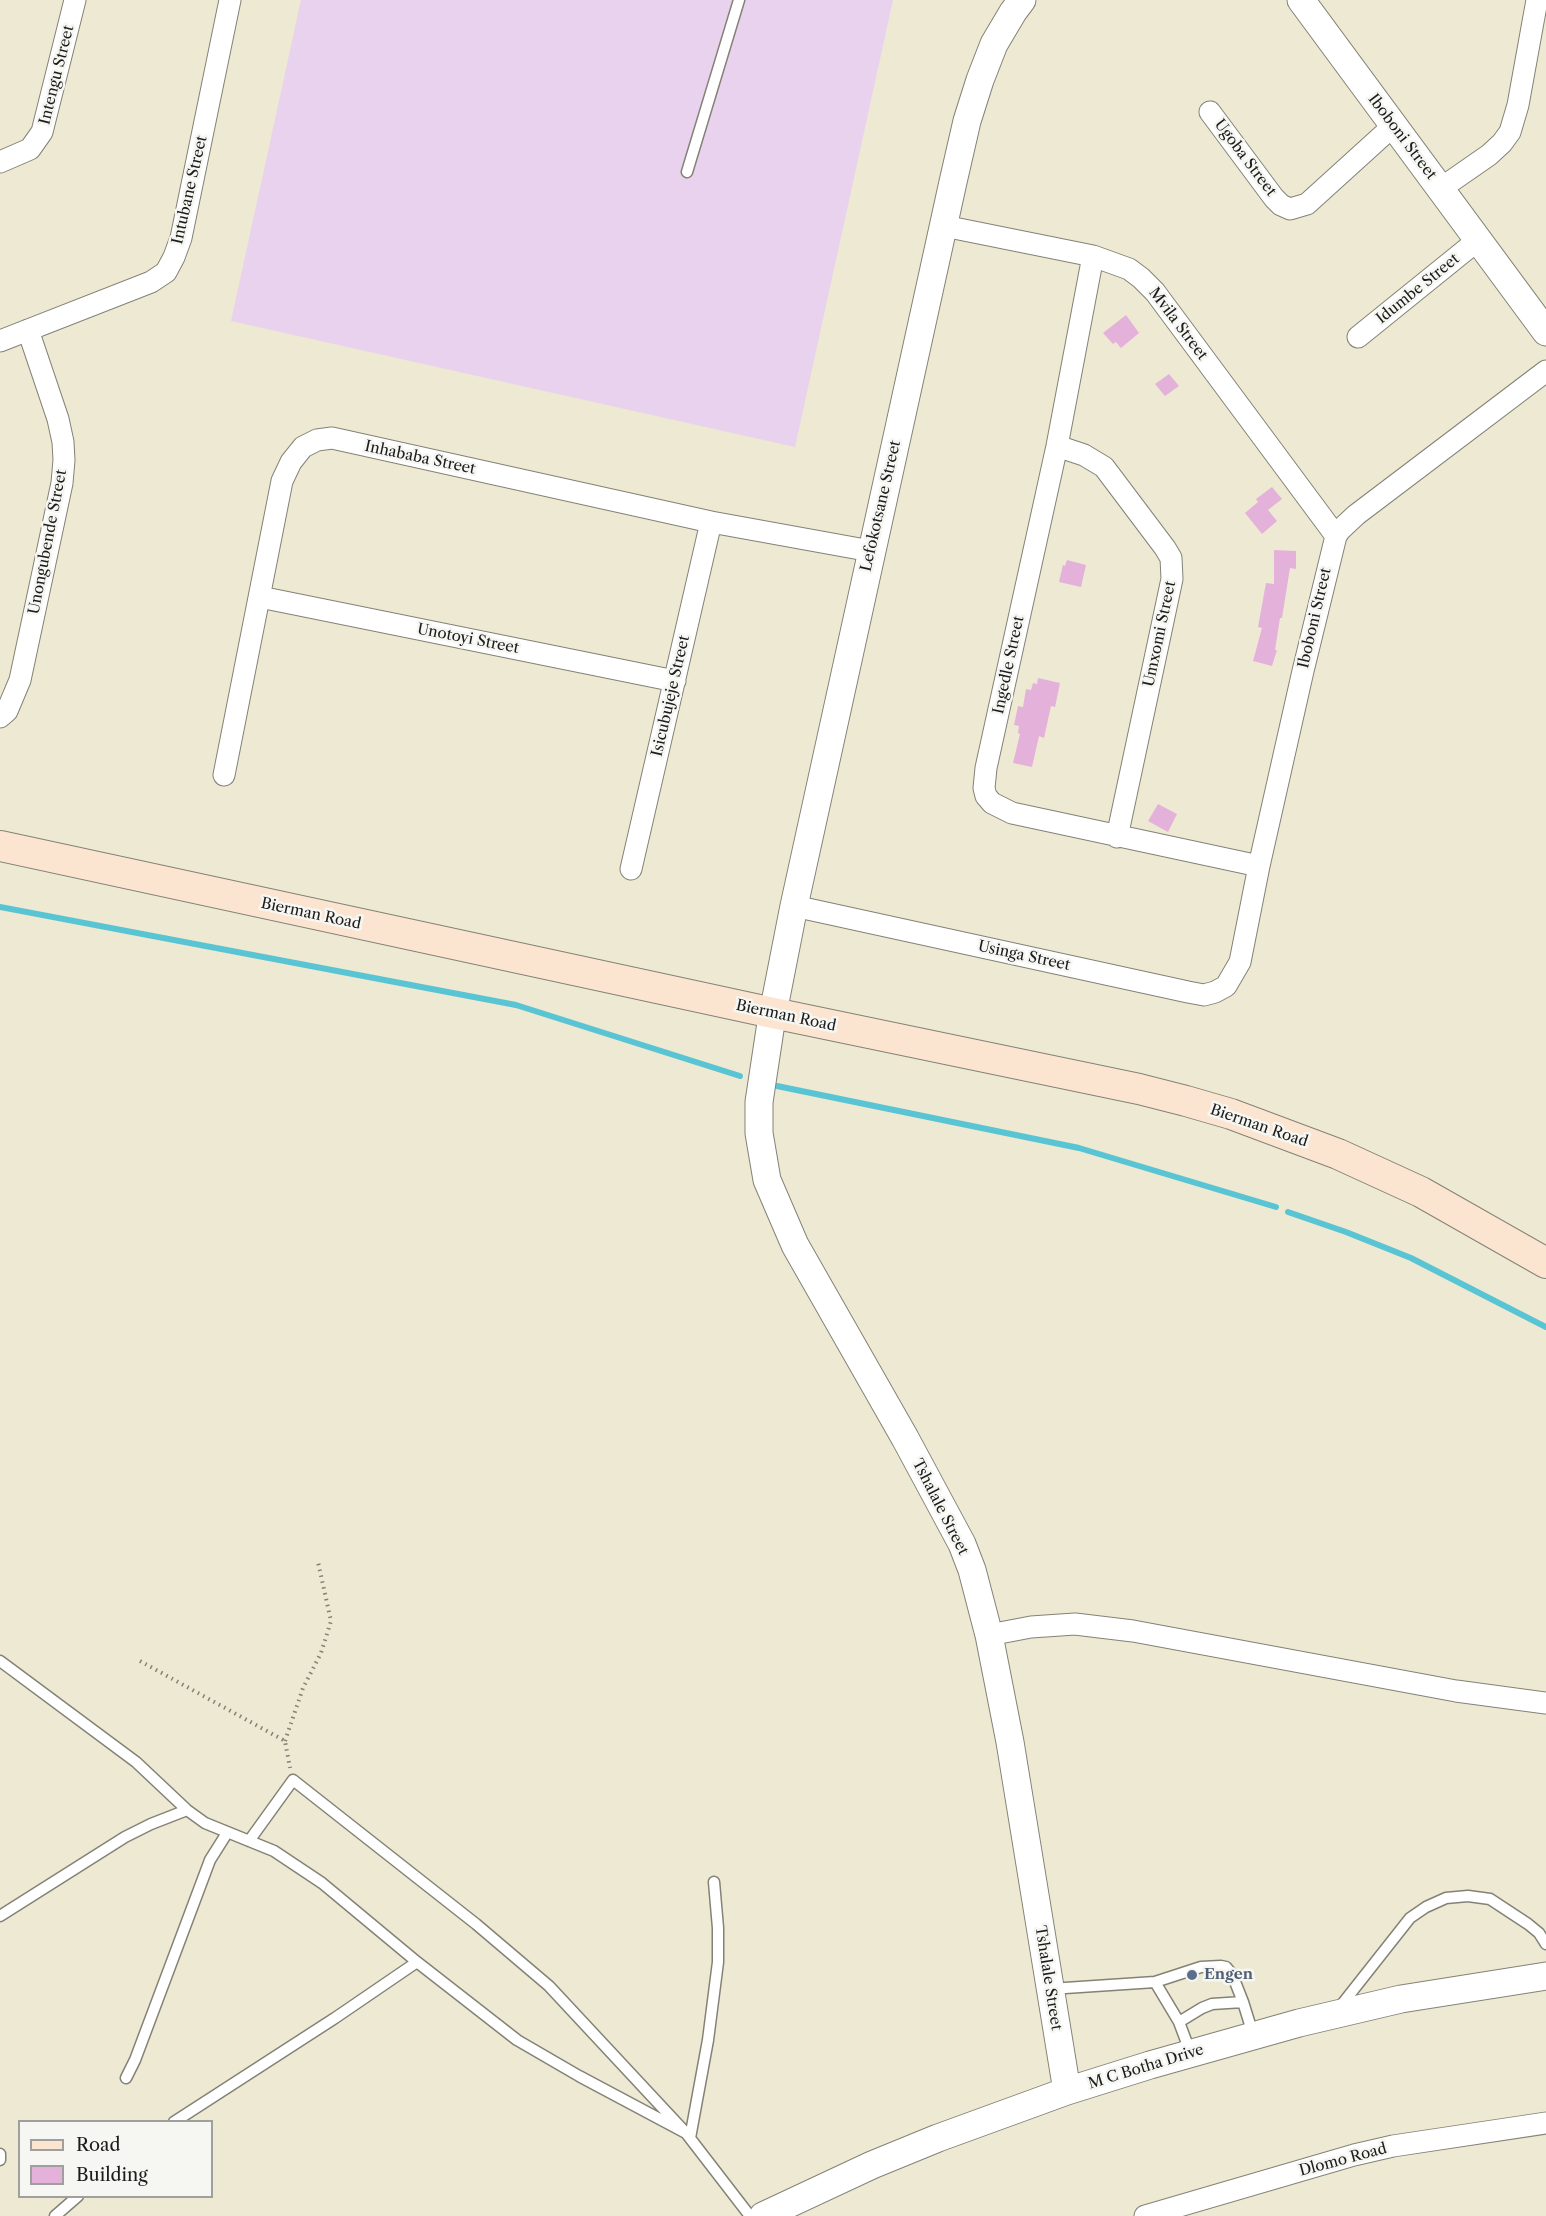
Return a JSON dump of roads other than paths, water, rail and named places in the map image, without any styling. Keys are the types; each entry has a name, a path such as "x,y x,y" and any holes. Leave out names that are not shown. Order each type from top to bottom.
{"main road":[{"name":"Bierman Road","path":"0,846 1143,1102 1228,1125 1335,1164 1417,1201 1546,1273"},
{"name":"Bierman Road","path":"0,859 772,1018 1139,1089 1231,1114 1338,1154 1421,1192 1546,1263"}],"street":[{"name":"Intengu Street","path":"0,162 30,149 42,132 75,0"},
{"name":"Intubane Street","path":"0,341 151,282 165,272 174,257 180,238 230,0"},
{"name":"Lefokotsane Street","path":"772,1018 794,906 967,121 994,44 1012,12 1022,0"},
{"name":"Iboboni Street","path":"1301,0 1546,332"},
{"path":"1440,189 1489,155 1510,132 1518,105 1537,0"},
{"name":"Ugoba Street","path":"1210,112 1274,198 1281,205 1290,209 1306,204 1393,126"},
{"name":"Mvila Street","path":"944,226 1093,256 1129,269 1155,292 1336,536"},
{"name":"Idumbe Street","path":"1358,337 1478,240"},
{"name":"Ingedle Street","path":"1093,256 1057,446 986,768 984,788 986,796 992,803 1012,813 1259,866"},
{"name":"Unongubende Street","path":"0,717 7,711 20,680 62,483 64,460 58,419 28,330"},
{"name":"Iboboni Street","path":"1239,962 1324,579 1336,536 1356,515 1546,371"},
{"name":"Inhababa Street","path":"224,775 282,482 291,462 303,447 317,440 332,438 711,522 871,552"},
{"name":"Umxomi Street","path":"1057,446 1084,455 1104,467 1166,548 1171,558 1172,579 1117,837"},
{"name":"Isicubujeje Street","path":"631,869 711,522"},
{"name":"Unotoyi Street","path":"260,597 675,681"},
{"name":"Usinga Street","path":"794,906 1204,995 1226,986 1239,962"},
{"name":"Tshalale Street","path":"772,1018 759,1102 759,1133 767,1180 795,1245 905,1438 962,1544 972,1570 989,1635 1010,1743 1067,2091"},
{"path":"989,1635 1031,1627 1075,1624 1133,1630 1466,1692 1546,1703"},
{"name":"M C Botha Drive","path":"763,2216 873,2165 1067,2091 1333,2015 1401,1999 1546,1976"},
{"name":"Dlomo Road","path":"1145,2216 1354,2155 1393,2146 1546,2123"}],"lane":[{"path":"687,172 739,0"},
{"path":"0,1661 136,1762 187,1810 205,1823 274,1851 322,1883 417,1962 517,2040 688,2135"},
{"path":"249,1841 293,1780 476,1924 549,1986 688,2135 750,2216"},
{"path":"0,1916 125,1838 151,1824 187,1810"},
{"path":"126,2078 135,2060 210,1860 227,1833"},
{"path":"688,2135 708,2040 718,1962 714,1882"},
{"path":"1333,2015 1406,1922 1426,1907 1446,1898 1468,1896 1490,1899 1528,1924 1539,1933 1546,1944"},
{"path":"176,2120 335,2018 417,1962"},
{"path":"1050,1989 1155,1982 1201,1967 1226,1967 1232,1974 1243,2002 1253,2036"},
{"path":"1155,1982 1179,2022 1191,2054"},
{"path":"1179,2022 1212,2004 1243,2002"},
{"path":"0,2154 0,2160"},
{"path":"56,2216 76,2198"}],"waterway":[{"path":"0,907 516,1005 740,1076"},
{"path":"777,1086 1079,1148 1276,1207"},
{"path":"1288,1212 1411,1258 1546,1327"}],"place":[{"name":"Engen","path":"1192,1975"}]}
